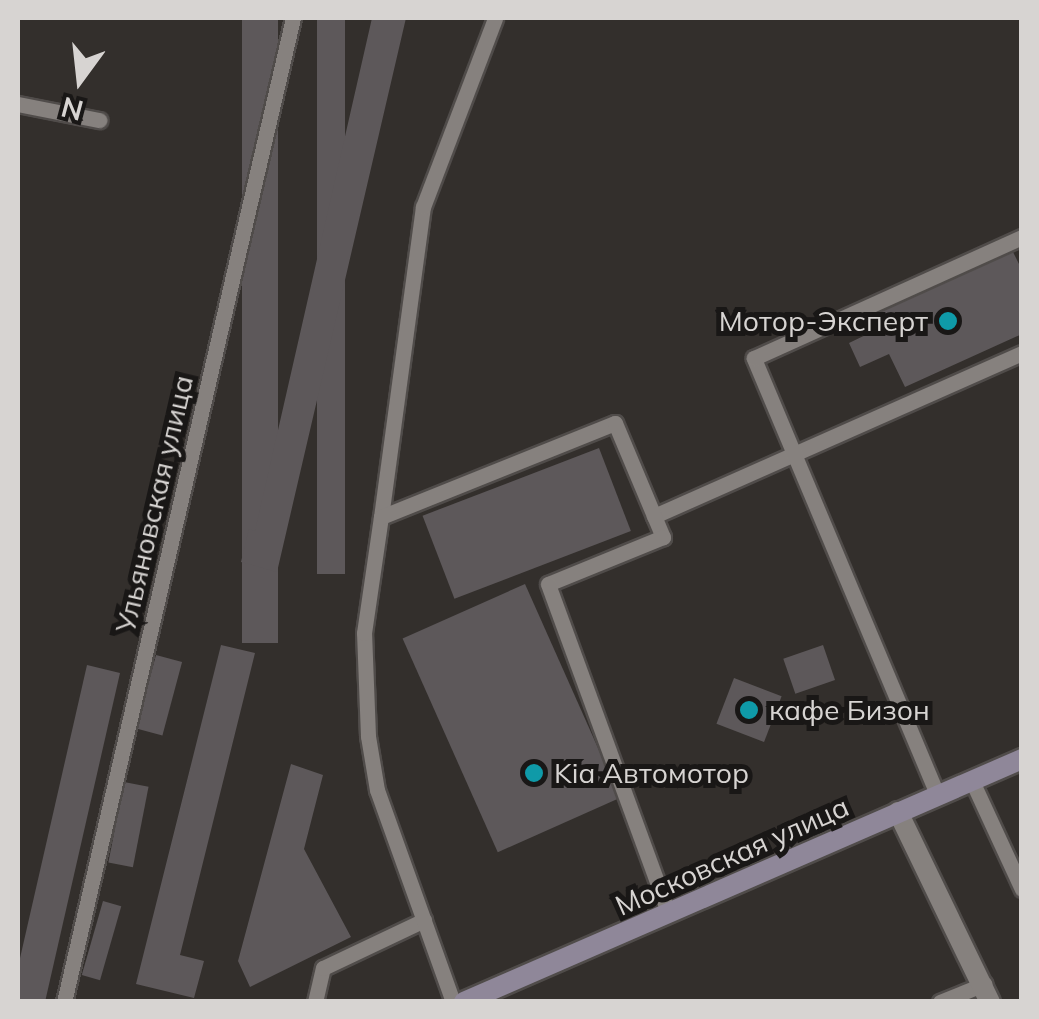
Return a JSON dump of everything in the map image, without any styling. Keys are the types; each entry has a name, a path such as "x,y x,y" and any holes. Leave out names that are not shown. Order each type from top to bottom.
{"main road":[{"name":"Московская улица","path":"464,1002 1022,759"}],"street":[{"path":"898,812 987,993"}],"lane":[{"name":"Ульяновская улица","path":"64,1002 293,18"},
{"path":"453,1002 378,790 368,736 364,633 423,208 496,18"},
{"path":"18,104 99,120"},
{"path":"937,794 754,358 1022,237"},
{"path":"654,516 1022,353"},
{"path":"381,517 614,423 663,537 548,584 670,914"},
{"path":"972,781 1022,889"},
{"path":"314,1002 323,968 424,920"},
{"path":"940,1002 987,993"}],"building":[{"path":"242,18 278,18 278,643 242,643"},
{"path":"317,18 345,18 345,574 317,574"},
{"path":"372,18 406,18 277,572 241,562 249,529 255,531"},
{"name":"Мотор-Эксперт","path":"1011,248 1022,270 1022,334 905,387 889,354 860,367 849,343 878,329 870,313"},
{"path":"599,448 631,531 454,599 423,516"},
{"path":"525,584 620,798 498,852 403,639"},
{"path":"221,645 255,653 180,955 204,961 194,998 136,984"},
{"path":"823,645 835,680 795,694 783,659"},
{"path":"156,655 182,662 162,735 136,728"},
{"path":"87,665 120,673 45,1002 18,1002 18,967"},
{"name":"кафе Бизон","path":"734,678 782,696 764,742 716,724"},
{"path":"291,764 323,775 304,849 351,937 250,987 238,961"},
{"path":"124,782 149,787 133,867 108,862"},
{"path":"103,901 121,906 100,980 82,975"}],"place":[{"name":"Мотор-Эксперт","path":"948,321"},
{"name":"кафе Бизон","path":"749,710"},
{"name":"Kia Автомотор","path":"534,773"}]}
